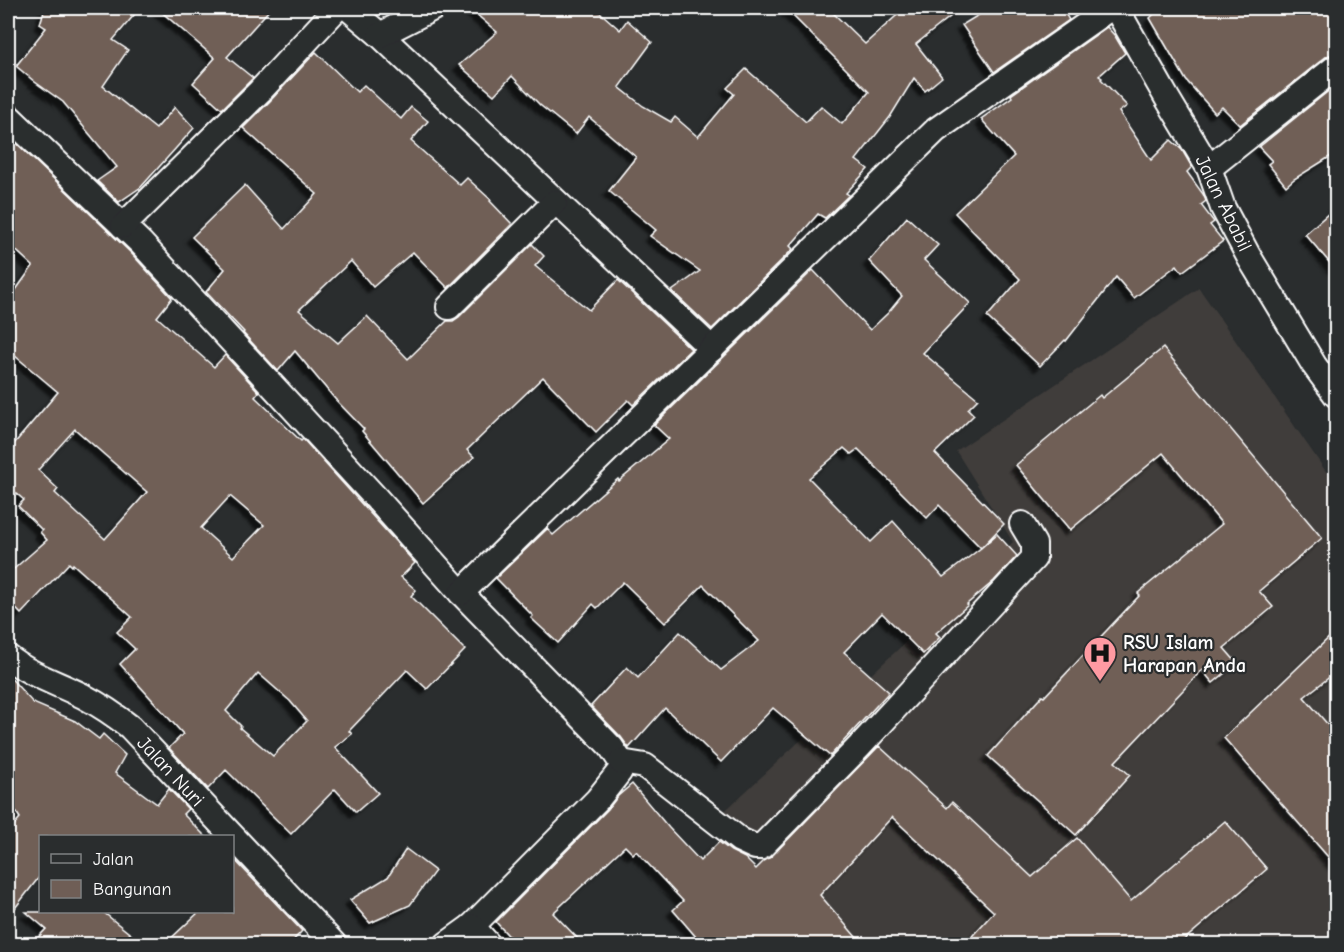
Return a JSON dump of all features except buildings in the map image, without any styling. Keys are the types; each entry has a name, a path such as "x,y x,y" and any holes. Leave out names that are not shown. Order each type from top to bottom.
{"street":[{"path":"123,226 260,91 337,8"},
{"path":"348,8 380,35 712,349"},
{"path":"380,35 433,8"},
{"path":"461,593 936,130 1110,8"},
{"name":"Jalan Ababil","path":"1116,8 1209,168 1223,208 1250,258 1314,365 1336,395"},
{"path":"1209,168 1336,67"},
{"path":"8,116 152,255 461,593 611,747 621,762 620,771 598,799 472,926 447,945"},
{"path":"449,307 555,202"},
{"path":"621,762 645,766 740,840 755,847 761,847 859,747 1034,558 1034,544 1022,524"},
{"name":"Jalan Nuri","path":"8,657 45,680 81,695 130,727 231,835"},
{"name":"Jalan Nuri","path":"234,838 334,945"},
{"path":"472,926 488,945"}],"shaded area":[{"name":"RSU Islam Harapan Anda","path":"1199,288 1336,486 1336,944 845,944 713,822 1013,542 956,451"}],"place":[{"name":"RSU Islam Harapan Anda","path":"1100,682"}]}
